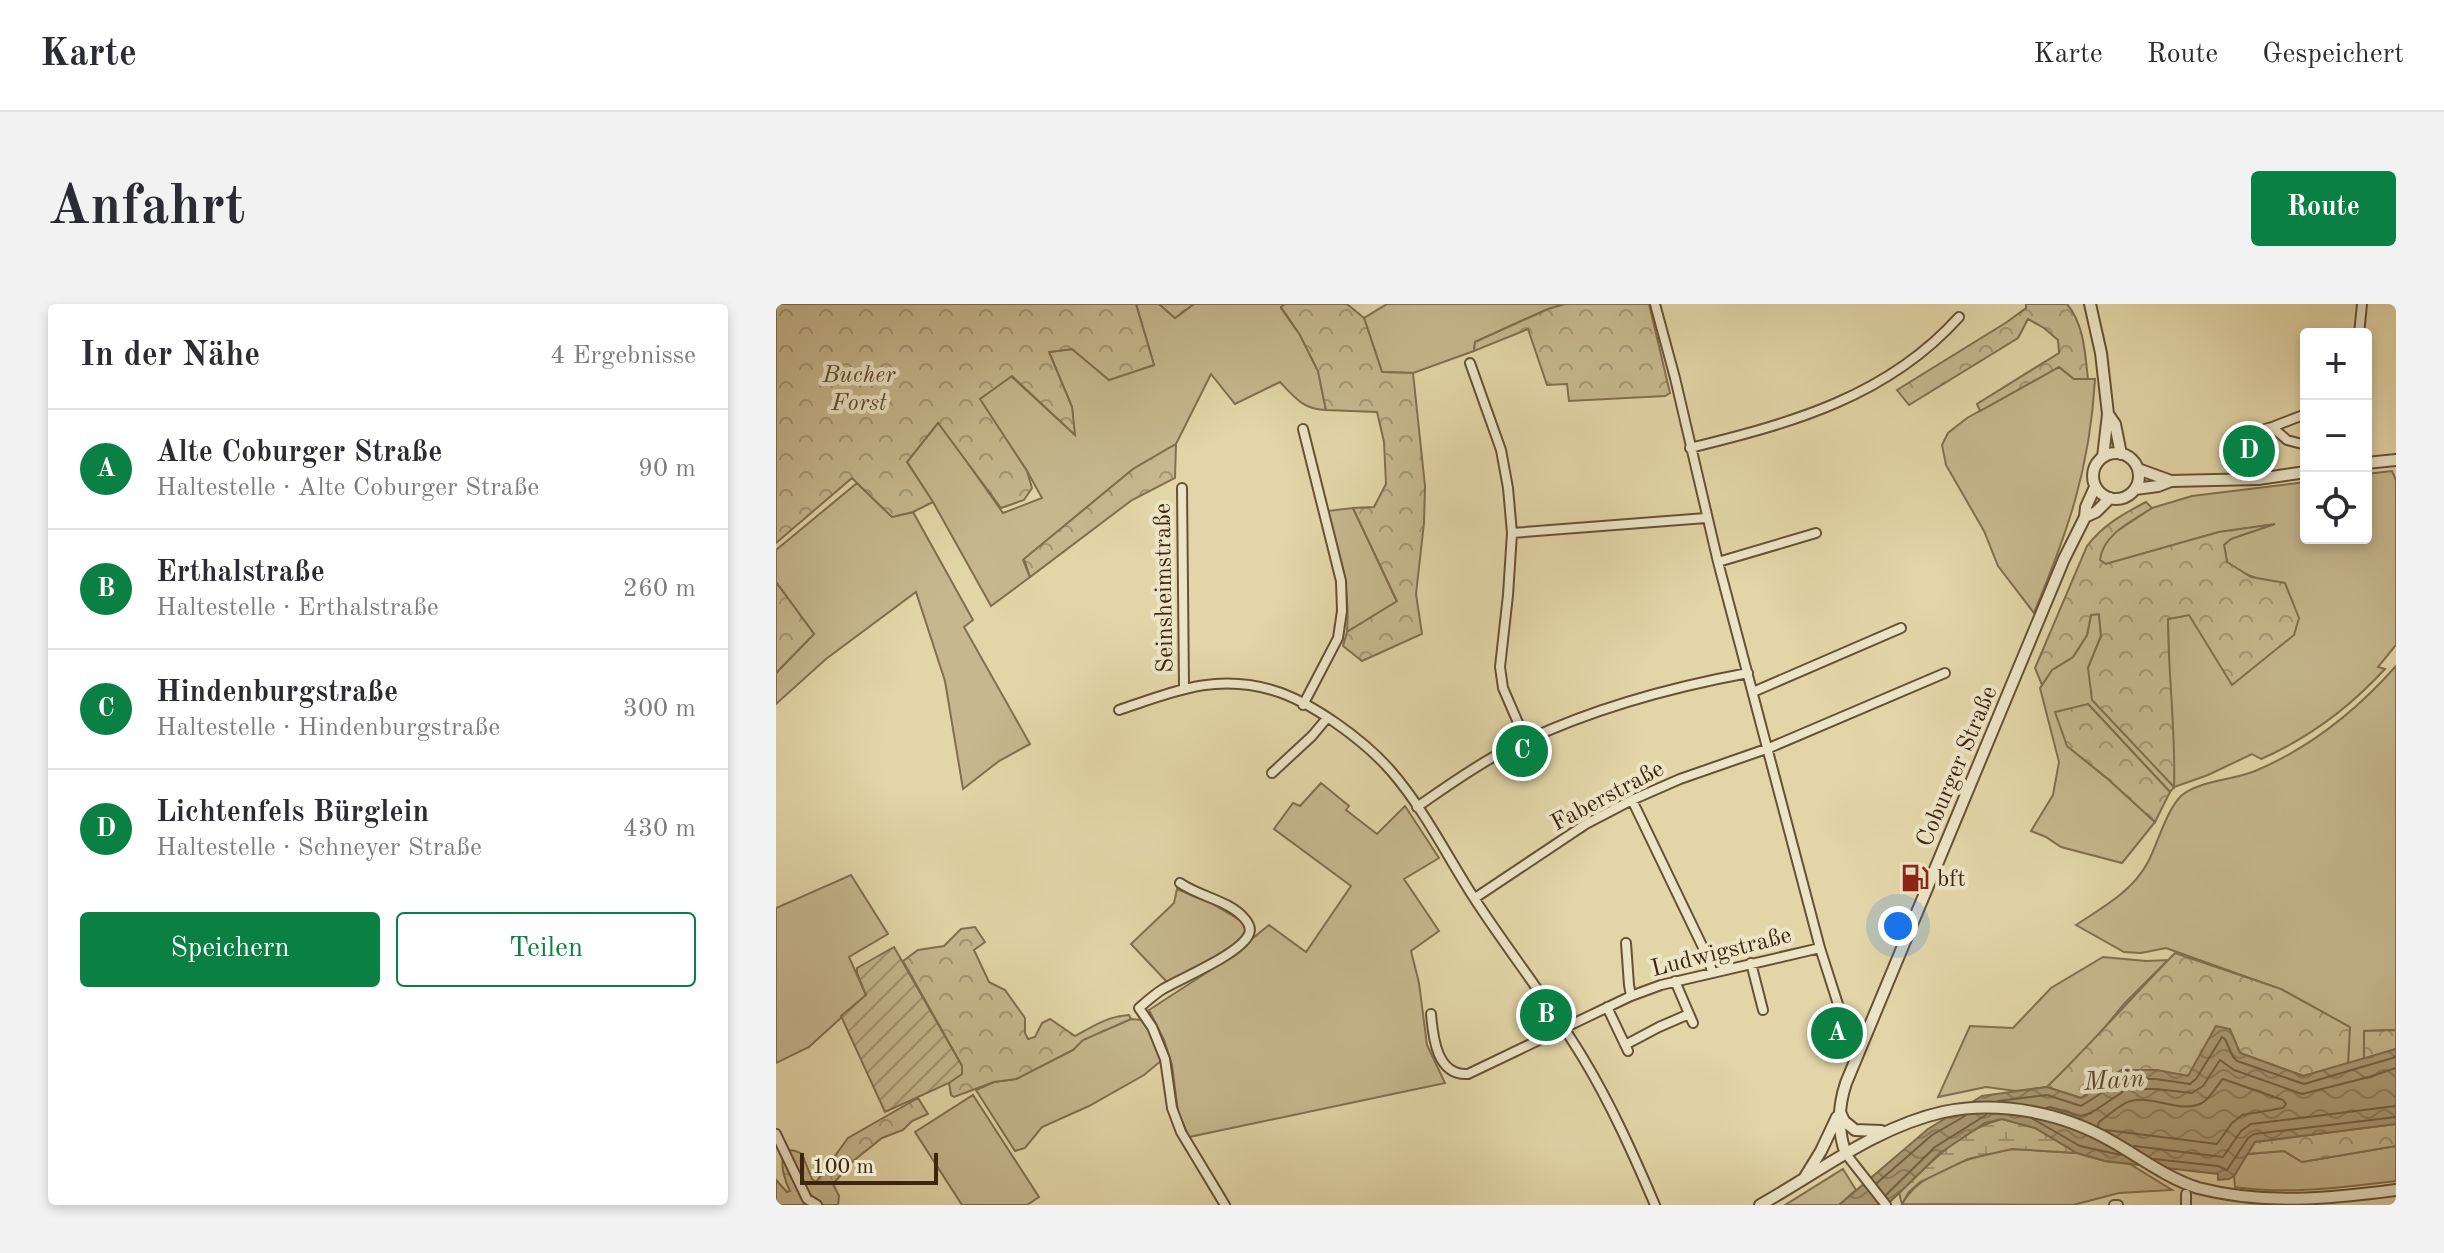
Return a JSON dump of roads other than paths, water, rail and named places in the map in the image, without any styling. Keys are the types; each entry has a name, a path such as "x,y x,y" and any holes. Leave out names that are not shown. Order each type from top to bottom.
{"street":[{"path":"1655,304 1706,518 1820,948 1844,1023 1852,1035 1862,1042"},
{"path":"2090,304 2101,353 2108,414 2103,457"},
{"path":"2360,328 2362,304"},
{"path":"1690,448 1785,423 1871,388 1920,355 1959,317"},
{"path":"1470,363 1501,450 1508,488 1512,533 1500,667 1503,688 1526,741"},
{"path":"2108,414 2115,424 2121,454"},
{"path":"2258,479 2257,436 2300,416"},
{"path":"2272,427 2287,440 2300,443"},
{"path":"1303,429 1341,581 1342,611 1338,638 1303,705"},
{"path":"2112,453 2121,454 2132,460 2138,469 2139,480 2135,489 2125,497 2110,498 2101,494 2094,485 2095,465 2112,453"},
{"path":"2372,462 2396,460"},
{"path":"2138,469 2171,481"},
{"path":"2135,489 2171,481 2258,479 2300,473"},
{"name":"Coburger Straße","path":"1886,1205 1846,1154 1840,1132 1840,1112 1846,1083 2064,559 2085,517 2094,485"},
{"name":"Seinsheimstraße","path":"1182,488 1184,688"},
{"path":"2085,517 2096,512 2110,498"},
{"path":"1512,533 1706,518"},
{"path":"1718,562 1816,533"},
{"path":"1753,692 1901,628"},
{"path":"1417,807 1458,778 1526,741 1638,699 1748,673"},
{"name":"Faberstraße","path":"1475,898 1586,824 1632,800 1680,779 1769,748 1945,673"},
{"path":"1119,710 1184,688 1215,682 1238,683 1276,691 1327,718 1372,752 1391,771 1417,807 1584,1058 1655,1205"},
{"path":"1272,773 1327,718"},
{"path":"1632,800 1712,972"},
{"path":"1180,883 1234,910 1248,921 1250,928 1248,936 1217,961 1160,991 1139,1008 1152,1027 1165,1059 1172,1108 1181,1132 1225,1205"},
{"name":"Ludwigstraße","path":"1626,943 1631,996"},
{"name":"Ludwigstraße","path":"1431,1014 1437,1051 1445,1067 1458,1075 1468,1074 1631,996 1675,981 1820,948"},
{"path":"1751,963 1763,1010"},
{"path":"1607,1007 1626,1048 1659,1027 1691,1019 1675,981"},
{"path":"1760,1205 1891,1129 1944,1112 1970,1108 2012,1109 2050,1116 2099,1134 2185,1184 2225,1196 2258,1202 2309,1201 2396,1190"},
{"path":"1840,1112 1844,1121 1855,1130 1891,1129"},
{"path":"1804,1179 1840,1112"},
{"path":"776,1134 807,1199 817,1205"},
{"path":"2186,1194 2186,1205"}],"water":[{"name":"Main","path":"2216,1026 2230,1029 2240,1053 2303,1076 2396,1049 2396,1124 2255,1142 2234,1176 2218,1180 2218,1174 2105,1161 2077,1153 2035,1128 2002,1119 1985,1123 1940,1153 1887,1205 1839,1205 1928,1129 1982,1096 2047,1087 2081,1098 2121,1070 2157,1070 2188,1076"}],"place":[{"name":"Lichtenfels Bürglein","path":"2249,451"},
{"name":"Hindenburgstraße","path":"1522,751"},
{"name":"bft","path":"1915,878"},
{"name":"Erthalstraße","path":"1546,1015"},
{"name":"Alte Coburger Straße","path":"1837,1033"}],"park label":[{"name":"Bucher Forst","path":"859,388"}]}
